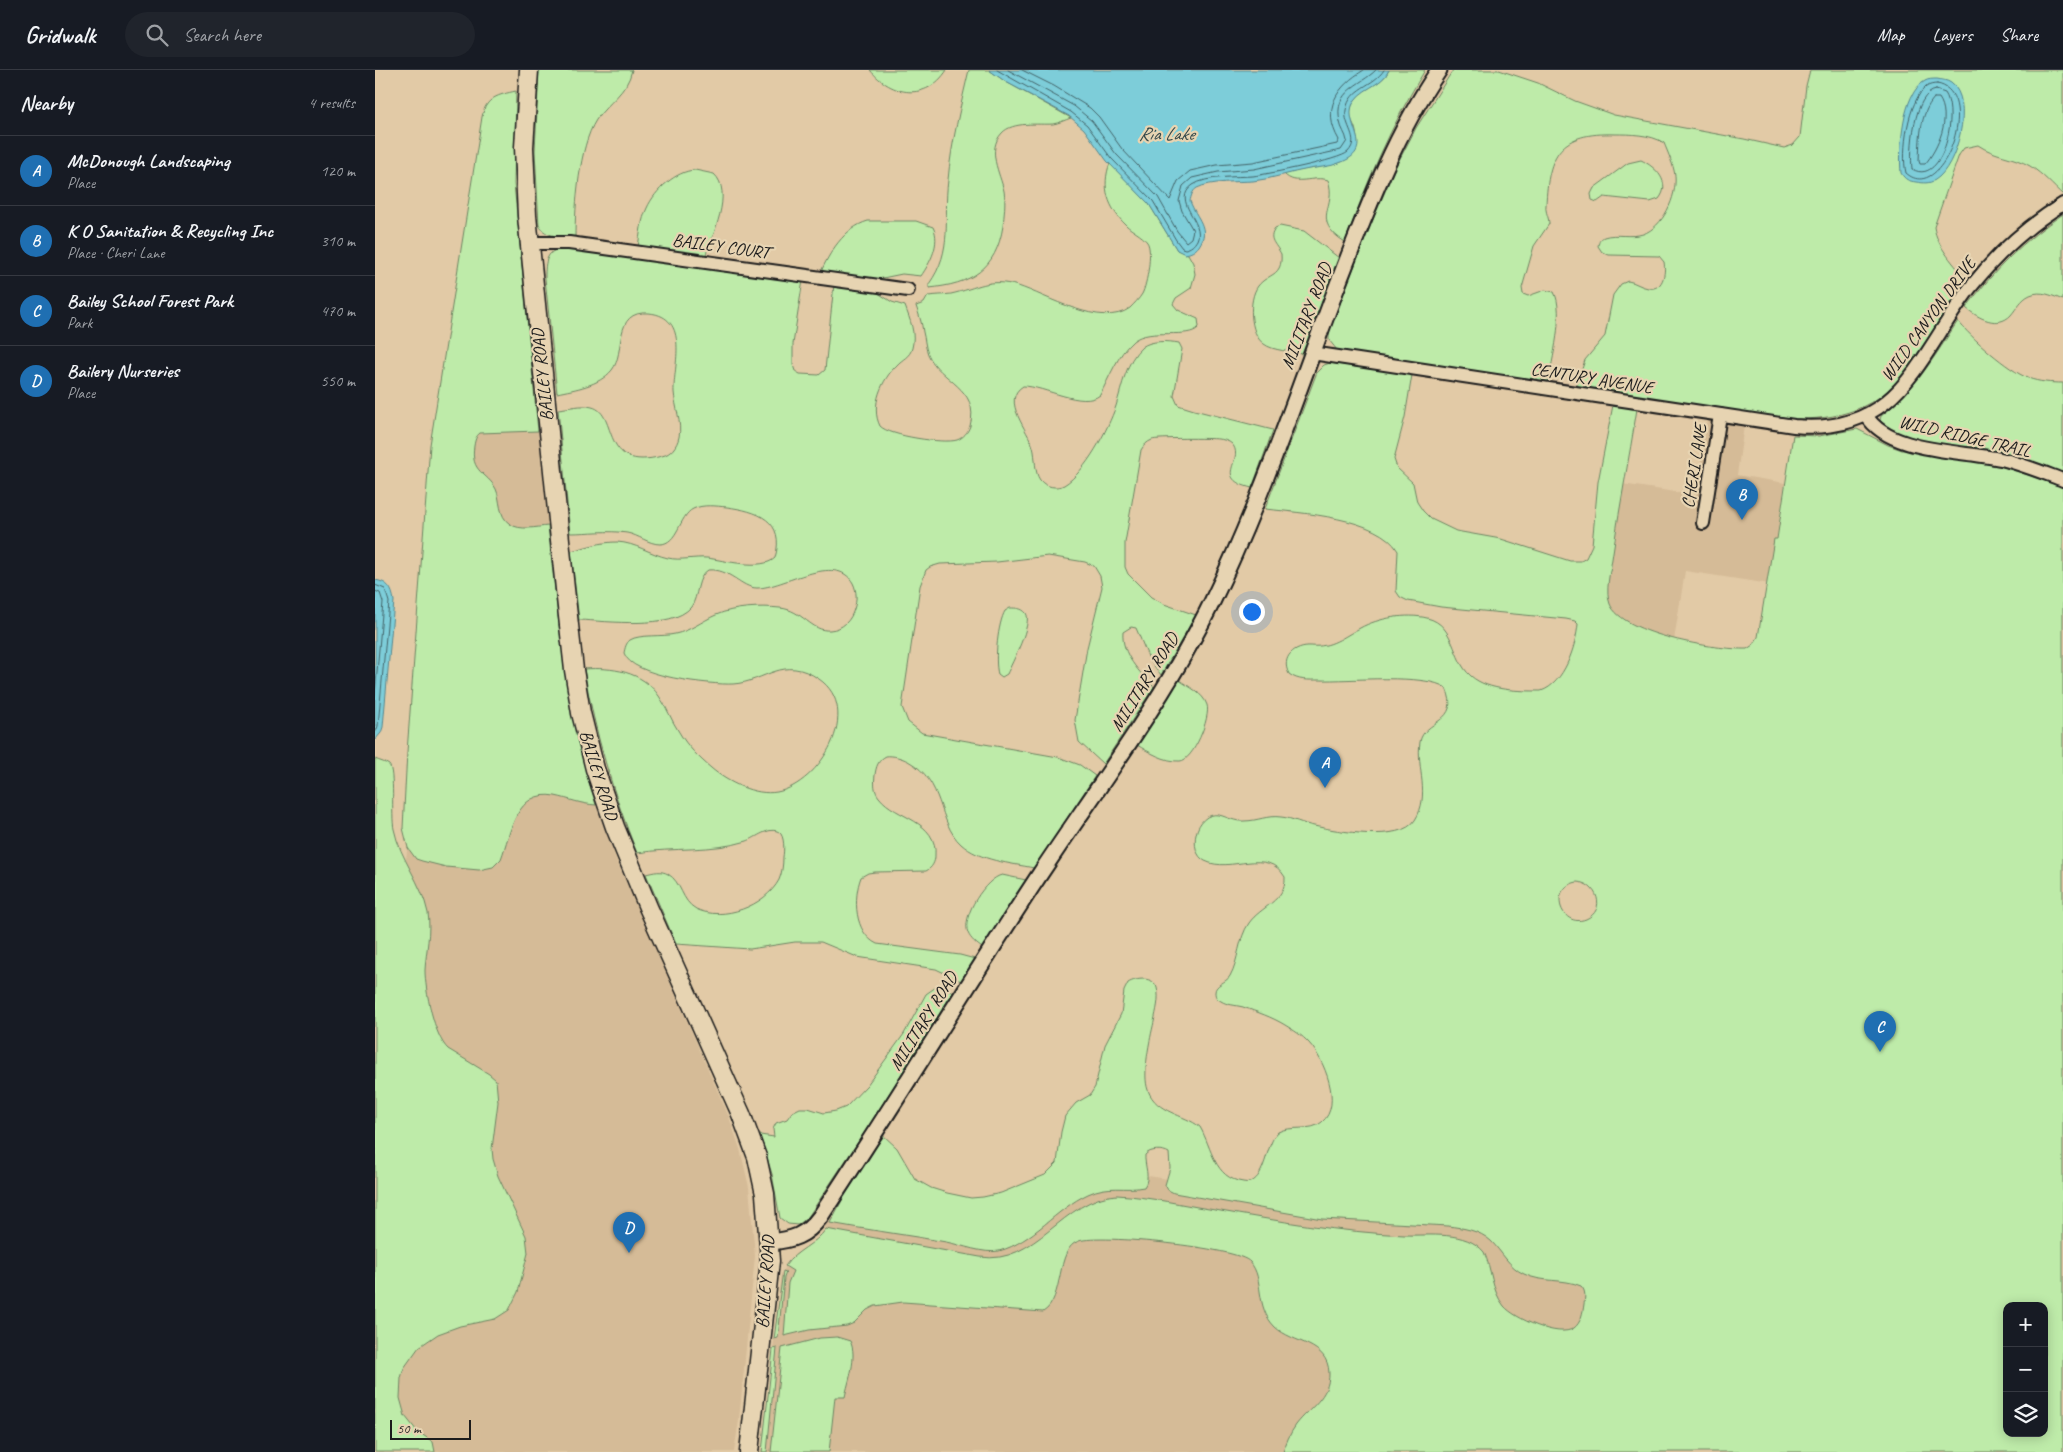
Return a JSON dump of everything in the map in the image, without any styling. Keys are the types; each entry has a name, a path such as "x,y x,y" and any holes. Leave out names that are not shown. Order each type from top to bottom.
{"main road":[{"name":"BAILEY ROAD","path":"529,70 524,158 529,243 572,654 587,739 604,795 626,855 749,1135 764,1189 770,1242 770,1266 749,1452"}],"street":[{"name":"MILITARY ROAD","path":"770,1242 789,1240 801,1236 820,1218 1018,908 1171,676 1226,572 1383,171 1412,113 1439,70"},
{"name":"WILD CANYON DRIVE","path":"1866,415 1891,399 1906,384 1969,291 1995,260 2031,227 2063,204"},
{"name":"BAILEY COURT","path":"529,243 569,242 908,290"},
{"name":"CENTURY AVENUE","path":"1312,353 1814,428 1840,424 1866,415"},
{"name":"CHERI LANE","path":"1703,523 1720,415"},
{"name":"WILD RIDGE TRAIL","path":"1866,415 1879,431 1898,441 2004,460 2063,480"}],"shaded area":[{"path":"514,184 557,614 564,669 579,747 596,805 616,859 729,1117 740,1149 749,1187 755,1256 739,1420 734,1452 375,1452 375,1062 501,235"},
{"path":"1707,419 1744,425 1737,475 1785,483 1770,584 1685,571 1671,659 1597,647 1622,484 1696,495"},
{"path":"1109,1170 1663,1255 1634,1452 762,1452 781,1274 794,1255 819,1238 837,1207 983,1212"}],"green space":[{"path":"539,70 632,70 630,78 622,91 596,120 590,131 579,177 575,238 550,234 545,232 539,225 535,151"},
{"path":"870,70 947,70 939,80 929,87 909,92 898,90 888,85"},
{"path":"969,70 989,70 1006,82 1071,118 1053,124 1019,125 1002,133 995,147 995,162 1004,191 1005,208 1000,241 994,254 988,264 969,278 957,283 929,288 945,246 949,167"},
{"path":"1389,70 1425,70 1401,112 1381,154 1345,242 1334,234 1326,219 1330,198 1328,180 1294,180 1284,174 1339,163 1351,156 1357,142 1355,128 1350,116 1353,103 1361,93 1382,80"},
{"path":"1453,70 1499,70 1538,83 1575,101 1614,115 1784,148 1793,145 1800,137 1806,86 1810,70 2063,70 2063,195 2039,173 2024,163 1990,152 1978,145 1964,148 1959,155 1934,227 1943,249 1967,280 1903,375 1891,388 1863,406 1832,416 1799,419 1782,418 1576,387 1585,360 1605,336 1613,295 1621,284 1628,281 1653,288 1660,284 1664,276 1664,262 1659,256 1609,255 1602,252 1598,246 1600,240 1604,237 1613,235 1633,236 1650,230 1657,225 1671,202 1674,193 1675,176 1664,143 1640,135 1596,134 1581,137 1570,142 1554,160 1547,187 1546,208 1549,224 1534,246 1522,288 1523,294 1528,296 1545,290 1554,292 1557,301 1557,337 1548,383 1337,350 1329,340 1329,332 1366,236 1395,168 1416,128"},
{"path":"516,91 514,184 538,431 480,433 475,440 473,455 477,467 492,483 498,493 503,517 506,521 518,527 548,526 565,667 578,736 596,805 555,796 542,796 532,799 523,806 517,815 501,859 493,867 479,870 446,867 416,859 408,848 403,828 430,445 482,117 486,105 490,101 498,96"},
{"path":"1641,160 1661,176 1664,187 1659,199 1650,202 1604,197 1597,202 1592,200 1591,194 1594,188 1628,163"},
{"path":"1110,163 1149,204 1177,250 1188,254 1193,263 1195,274 1191,288 1176,298 1173,304 1178,310 1198,319 1199,327 1187,333 1149,335 1133,341 1118,359 1100,395 1093,399 1074,398 1023,386 1017,392 1014,399 1015,407 1033,447 1038,477 1048,486 1064,485 1080,470 1102,438 1116,406 1132,359 1142,347 1150,343 1170,342 1179,343 1182,349 1174,396 1178,405 1273,430 1252,488 1240,484 1231,474 1235,450 1232,444 1225,440 1206,438 1156,439 1144,445 1141,450 1125,543 1125,567 1128,574 1151,597 1164,604 1196,615 1161,675 1149,659 1136,628 1131,627 1123,632 1123,640 1128,655 1154,687 1103,764 1079,742 1075,720 1087,648 1102,587 1100,576 1094,566 1085,562 1048,556 997,562 940,564 926,570 920,586 902,707 908,722 922,733 1058,757 1080,765 1095,776 1034,868 986,858 969,850 953,835 935,790 929,779 920,769 908,761 894,756 886,756 879,762 875,781 877,795 886,804 923,827 930,835 934,844 935,858 934,863 926,871 875,872 861,877 858,885 856,905 860,924 869,939 877,944 960,955 975,959 961,981 936,969 857,957 821,942 795,942 750,949 676,944 646,874 660,872 673,877 687,901 696,909 718,914 742,909 764,897 779,880 782,872 784,848 781,834 771,830 747,841 720,847 637,853 606,763 584,669 626,672 644,681 659,696 686,742 711,768 742,787 760,792 777,792 793,786 808,775 821,761 831,744 837,726 837,709 832,692 819,679 795,669 775,671 755,679 733,684 673,678 656,674 630,661 624,653 626,646 634,638 680,633 723,612 756,607 773,607 788,610 817,628 823,630 835,629 843,626 853,613 856,603 855,589 853,583 845,574 834,571 808,574 768,587 757,588 746,585 723,572 708,570 701,577 694,603 682,614 669,619 638,622 579,620 571,551 617,542 630,544 673,559 707,558 761,564 775,558 777,545 773,526 758,515 749,511 714,506 701,506 693,509 684,517 675,535 666,543 652,543 620,532 570,533 558,409 584,406 592,407 600,412 619,450 628,456 642,459 662,456 668,453 677,443 680,432 674,392 677,344 675,333 670,323 662,316 649,313 637,314 630,318 625,325 616,363 607,375 586,386 557,393 545,278 545,266 548,257 554,251 566,248 803,280 793,344 793,365 795,371 800,374 819,375 825,370 834,284 875,291 892,302 905,306 912,327 913,337 910,354 892,371 879,393 876,410 880,426 885,430 905,436 941,441 957,440 965,434 970,426 972,413 970,403 957,386 933,363 928,354 916,306 924,303 928,296 951,294 984,284 999,283 1018,286 1090,313 1105,315 1118,313 1130,308 1144,290 1149,268 1149,246 1140,235 1128,227 1115,212 1111,204 1106,189 1107,172"},
{"path":"695,170 714,174 720,182 722,192 720,215 705,257 638,247 643,217 655,195 674,178 688,171"},
{"path":"2063,214 2063,300 2043,293 2030,295 2006,319 1994,322 1976,315 1966,308 1987,281 2010,257 2035,234"},
{"path":"868,221 916,221 933,227 936,240 935,246 931,259 921,276 902,274 873,280 820,274 838,242 859,224"},
{"path":"1280,226 1304,231 1339,258 1302,354 1277,349 1264,344 1255,333 1253,325 1252,307 1255,292 1262,282 1274,274 1280,267 1281,254 1273,241 1272,235 1275,228"},
{"path":"1958,321 1990,353 2020,374 2036,380 2063,383 2063,474 2001,453 1919,440 1890,429 1880,420 1881,416 1914,384"},
{"path":"1330,363 1412,375 1405,417 1394,459 1397,468 1413,483 1417,502 1423,511 1431,519 1456,531 1501,539 1570,561 1581,561 1586,558 1592,545 1598,482 1613,405 1637,409 1609,576 1610,604 1618,615 1651,632 1715,647 1747,649 1753,645 1758,637 1774,539 1777,539 1793,435 1819,436 1857,429 1902,450 2000,466 2063,486 2063,1452 1283,1452 1294,1428 1318,1402 1326,1389 1329,1373 1323,1355 1316,1349 1282,1333 1275,1327 1264,1310 1255,1269 1250,1262 1221,1251 1167,1243 1112,1239 1079,1241 1071,1246 1066,1253 1055,1296 1050,1306 1043,1312 903,1302 875,1306 867,1310 854,1323 847,1326 809,1330 784,1336 788,1283 793,1271 785,1266 789,1260 822,1235 826,1229 980,1257 1000,1257 1017,1252 1034,1242 1081,1207 1098,1199 1117,1195 1154,1199 1333,1229 1380,1234 1457,1237 1476,1245 1484,1252 1494,1286 1500,1300 1509,1311 1537,1326 1558,1331 1567,1331 1574,1328 1578,1323 1585,1299 1581,1286 1567,1282 1538,1279 1524,1274 1510,1263 1491,1241 1476,1232 1448,1226 1322,1219 1174,1193 1168,1190 1165,1185 1170,1168 1169,1153 1160,1150 1145,1155 1147,1180 1144,1187 1110,1188 1088,1194 1076,1200 1034,1233 1011,1247 999,1251 979,1250 946,1242 830,1223 847,1191 883,1135 897,1148 915,1179 931,1188 947,1193 971,1198 983,1197 1001,1193 1045,1175 1057,1163 1065,1116 1076,1103 1090,1095 1095,1087 1105,1045 1121,1014 1124,991 1128,983 1135,980 1144,979 1152,981 1158,992 1146,1066 1148,1090 1157,1104 1200,1127 1215,1161 1226,1175 1243,1182 1254,1180 1261,1171 1272,1140 1278,1132 1312,1127 1322,1122 1328,1114 1331,1105 1329,1082 1315,1050 1309,1043 1280,1022 1243,1007 1223,1002 1217,999 1215,994 1215,989 1230,976 1233,970 1245,929 1254,917 1277,898 1284,885 1285,877 1277,868 1269,863 1248,862 1226,865 1205,861 1199,856 1196,849 1196,833 1199,825 1211,815 1219,815 1241,821 1276,817 1310,825 1368,834 1397,831 1408,827 1420,811 1423,791 1419,752 1420,742 1428,729 1446,715 1450,699 1446,688 1436,683 1405,679 1300,679 1289,674 1287,668 1286,662 1288,657 1295,650 1305,646 1331,644 1367,624 1384,619 1402,616 1427,618 1443,628 1465,669 1478,681 1486,685 1505,689 1541,691 1556,681 1562,673 1575,643 1578,624 1575,621 1566,619 1441,607 1408,601 1400,597 1396,591 1398,551 1388,540 1374,531 1357,524 1317,515 1265,509 1317,372 1324,365","holes":["1577,882 1584,884 1594,892 1598,904 1592,915 1577,921 1564,913 1560,899 1562,892 1568,886"]},
{"path":"1010,608 1019,609 1026,613 1027,625 1007,674 1002,677 998,674 997,668 997,642 1000,624 1005,611"},
{"path":"1179,680 1202,697 1208,711 1200,738 1190,754 1185,759 1174,761 1157,756 1137,745"},
{"path":"375,759 389,765 391,769 394,829 401,851 421,891 428,913 429,927 425,979 435,1024 443,1043 448,1049 496,1080 498,1102 492,1149 493,1159 498,1176 526,1236 528,1253 518,1292 509,1310 495,1319 460,1326 438,1334 419,1347 404,1368 401,1378 400,1398 405,1416 417,1431 433,1442 435,1452 375,1452"},
{"path":"1002,875 1026,880 982,948 972,940 968,933 968,917 982,890"},
{"path":"936,987 953,992 870,1124 808,1217 798,1225 788,1224 780,1218 772,1174 760,1135 774,1137 773,1129 776,1123 787,1119 792,1112 800,1108 808,1108 824,1113 846,1107 867,1085 904,1034 926,994"},
{"path":"783,1271 786,1272 778,1338 774,1339"},
{"path":"837,1337 850,1341 853,1361 845,1397 835,1397 829,1452 771,1452 782,1348 820,1338"},
{"path":"777,1348 767,1452 762,1452 773,1349"}],"water":[{"name":"Ria Lake","path":"989,70 1389,70 1386,76 1359,95 1352,106 1352,122 1358,145 1356,152 1350,158 1332,165 1267,179 1217,183 1195,189 1190,201 1203,228 1203,234 1199,246 1193,252 1185,254 1177,250 1149,204 1107,161 1084,129 1069,116 1006,82"},
{"path":"1937,79 1951,83 1958,92 1962,104 1960,133 1956,148 1943,173 1930,182 1911,181 1906,179 1901,173 1902,137 1907,109 1917,87 1926,80"},
{"path":"375,580 389,586 394,601 383,727 375,740"}],"place":[{"name":"K O Sanitation & Recycling Inc","path":"1742,520"},
{"name":"McDonough Landscaping","path":"1325,788"},
{"name":"Bailey School Forest Park","path":"1880,1052"},
{"name":"Bailery Nurseries","path":"629,1253"}]}
